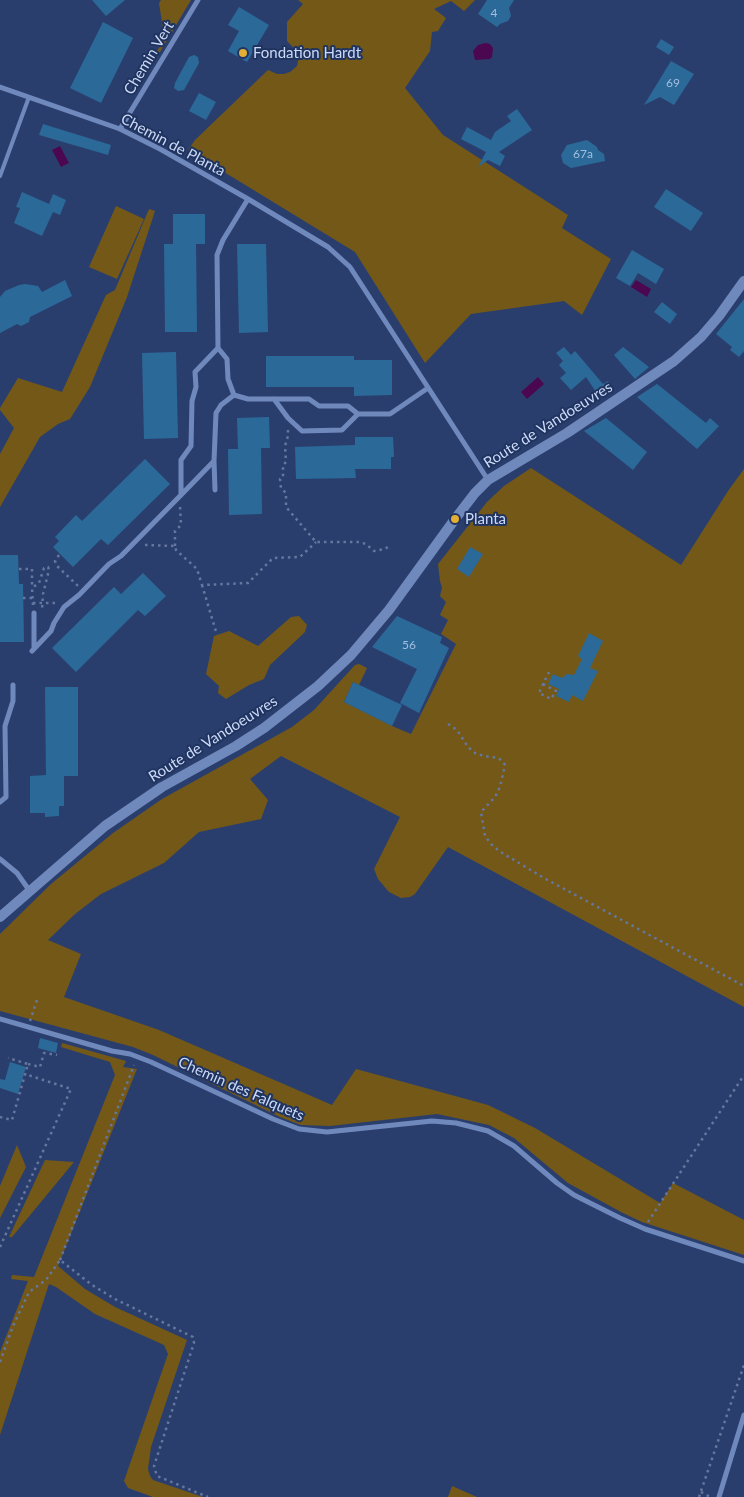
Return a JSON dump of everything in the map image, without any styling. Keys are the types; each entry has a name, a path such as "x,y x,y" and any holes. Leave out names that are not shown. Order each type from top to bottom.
{"main road":[{"name":"Route de Vandoeuvres","path":"0,917 105,826 162,787 236,746 296,705 351,655 379,623 459,514 488,480 567,433 660,372 701,337 744,281"}],"street":[{"name":"Chemin Vert","path":"120,129 198,0"},
{"name":"Chemin de Planta","path":"0,87 120,129 160,149 328,247 350,267 488,480"},
{"path":"234,395 228,379 227,360 218,348 217,255 223,240 248,199"},
{"path":"181,495 180,460 191,446 192,401 196,387 196,372 218,348"},
{"path":"234,395 248,399 310,398 319,406 348,406 358,414 390,414 428,388"},
{"path":"215,490 216,413 221,405 234,395"},
{"path":"274,399 288,418 302,431 342,430 358,414"},
{"path":"34,614 33,649 51,631 54,622 64,607 109,564 121,556 214,461"},
{"path":"0,802 6,797 5,726 13,701 12,685"},
{"path":"0,859 17,873 29,890"},
{"name":"Chemin des Falquets","path":"0,1019 151,1062 299,1130 328,1132 432,1120 456,1123 488,1131 514,1146 574,1195 645,1228 744,1261"},
{"path":"720,1497 744,1415"}],"lane":[{"path":"0,176 29,97"}],"path":[{"path":"288,418 288,436 285,446 286,462 283,465 283,477 280,479 281,488 286,492 286,507 316,542"},
{"path":"181,495 181,525 175,531 176,550 197,569 217,635"},
{"path":"202,585 248,584 273,558 300,557 316,542 359,542 366,544 374,551 385,549 389,546"},
{"path":"132,545 175,546"},
{"path":"59,555 55,561 57,566 83,590"},
{"path":"32,588 40,580 44,568 48,567 41,619 34,627"},
{"path":"18,570 32,569 33,604 49,603"},
{"path":"23,598 32,598"},
{"path":"543,684 556,691 551,699 539,693 543,684 549,672"},
{"path":"448,724 457,730 468,747 475,753 498,758 505,765 504,776 498,792 481,812 485,836 491,844 499,851 544,878 744,986"},
{"path":"28,1027 37,1000"},
{"path":"8,1058 40,1067 44,1053 56,1055"},
{"path":"0,1362 12,1326 30,1292 46,1280 60,1260 137,1057"},
{"path":"0,1117 12,1120 28,1064"},
{"path":"0,1247 71,1089 25,1074"},
{"path":"645,1228 744,1075"},
{"path":"60,1260 92,1285 114,1299 193,1337 194,1343 154,1466 157,1476 208,1497"},
{"path":"699,1497 744,1364"},
{"path":"701,1492 710,1497"}],"shaded area":[{"path":"161,0 191,0 148,72 144,70 161,45 163,37 159,3"},
{"path":"298,0 475,0 464,11 451,1 434,9 446,18 438,31 432,32 430,51 405,88 443,135 568,215 562,228 611,259 582,315 564,301 471,314 425,363 355,252 188,150 195,140 268,70 277,74 284,74 297,66 299,57 297,51 287,41 287,22 303,4"},
{"path":"490,44 493,48 492,57 490,59 475,60 473,51 478,45"},
{"path":"60,146 69,163 61,167 52,150"},
{"path":"116,206 144,219 117,279 89,267"},
{"path":"149,209 155,211 127,297 90,387 70,419 58,424 40,437 0,507 0,454 14,428 0,408 18,378 62,392 106,295 115,290"},
{"path":"636,280 651,289 647,297 631,287"},
{"path":"538,377 544,384 527,399 521,392"},
{"path":"531,468 681,565 744,469 744,1007 448,847 415,894 410,897 401,898 389,892 378,879 374,869 400,817 281,756 250,779 268,800 261,819 199,832 164,863 101,894 75,914 48,940 81,954 64,997 159,1030 332,1105 356,1069 488,1105 535,1128 660,1203 673,1183 744,1220 744,1255 642,1222 621,1212 568,1183 514,1138 489,1125 437,1114 330,1126 301,1125 280,1117 133,1047 0,1011 0,934 51,884 113,833 162,799 292,727 314,710 355,665 359,664 367,668 359,685 353,682 344,702 411,734 456,644 441,634 448,620 440,615 446,602 440,596 442,588 438,564 487,502 504,486"},
{"path":"299,616 307,625 305,632 270,665 264,679 249,685 226,699 218,693 219,686 206,674 214,636 229,631 258,646 291,617"},
{"path":"62,1043 126,1061 123,1067 137,1069 58,1266 85,1289 115,1307 187,1340 151,1447 148,1469 153,1480 203,1497 153,1497 128,1488 124,1481 168,1354 164,1345 95,1314 49,1284 0,1435 0,1352 28,1281 11,1279 12,1275 34,1277 115,1075 110,1062 61,1047"},
{"path":"17,1145 26,1167 0,1218 0,1186"},
{"path":"45,1160 74,1162 12,1237 9,1237"},
{"path":"452,1486 477,1497 448,1497"}],"building":[{"path":"92,0 125,0 106,16"},
{"path":"487,0 514,0 509,8 511,16 508,21 497,27 478,14"},
{"path":"239,7 269,25 247,62 228,51 239,31 228,25"},
{"path":"103,22 133,38 101,103 70,88"},
{"path":"661,39 674,47 669,55 656,47"},
{"path":"194,55 198,57 199,63 184,90 178,91 174,88 175,83 189,57"},
{"path":"671,61 694,74 674,105 660,97 644,105"},
{"path":"199,93 216,102 206,120 189,111"},
{"path":"517,109 532,130 499,152 505,156 500,166 488,160 478,167 486,152 461,139 467,127 491,140 495,132 511,121 507,116"},
{"path":"43,124 111,145 108,155 39,135"},
{"path":"587,140 604,154 605,161 571,168 563,163 561,155 567,145"},
{"path":"666,189 703,213 691,231 654,207"},
{"path":"22,192 49,204 53,194 66,200 60,215 53,212 42,236 14,223 20,208 16,207"},
{"path":"173,214 205,214 205,244 196,244 197,332 165,332 164,244 173,244"},
{"path":"237,244 266,244 268,332 239,333"},
{"path":"632,250 664,269 656,284 638,273 630,286 616,278"},
{"path":"65,280 72,296 30,317 29,322 21,326 17,324 0,333 0,297 5,291 25,284 38,286 42,292"},
{"path":"744,299 744,351 739,357 730,350 732,347 716,334"},
{"path":"662,302 677,314 670,324 654,312"},
{"path":"564,347 571,355 575,351 603,384 608,381 613,389 600,398 586,377 571,390 560,378 566,373 559,365 563,361 556,353"},
{"path":"623,347 649,367 635,379 614,355"},
{"path":"176,352 178,438 144,439 142,353"},
{"path":"266,356 354,356 354,360 392,360 392,395 354,396 354,387 266,387"},
{"path":"657,384 706,423 710,418 719,426 697,449 637,397"},
{"path":"269,417 270,448 261,448 262,514 229,515 228,449 238,449 237,418"},
{"path":"606,418 647,452 633,470 584,431"},
{"path":"355,437 393,437 394,457 391,457 391,469 355,469 356,478 296,479 295,447 355,445"},
{"path":"145,459 170,484 108,545 101,539 73,567 53,547 59,541 55,537 76,515 82,521"},
{"path":"470,547 483,554 469,577 457,569"},
{"path":"0,555 18,555 19,584 23,584 24,642 0,642"},
{"path":"143,573 166,596 145,616 138,610 76,672 52,648 114,587 121,594"},
{"path":"397,616 442,637 440,643 449,648 419,713 400,703 417,669 372,647"},
{"path":"589,633 603,641 590,668 598,671 583,701 572,695 569,702 556,696 559,689 548,684 553,674 562,678 567,674 574,675 582,659 578,656"},
{"path":"353,682 402,705 392,726 344,702"},
{"path":"45,687 78,687 78,776 64,776 64,806 59,806 59,816 45,817 45,813 30,813 30,776 46,775"},
{"path":"40,1038 58,1043 56,1053 38,1048"},
{"path":"10,1062 26,1067 18,1094 0,1088 0,1079 5,1080"}],"place":[{"name":"Fondation Hardt","path":"243,53"},
{"name":"Planta","path":"455,519"}]}
